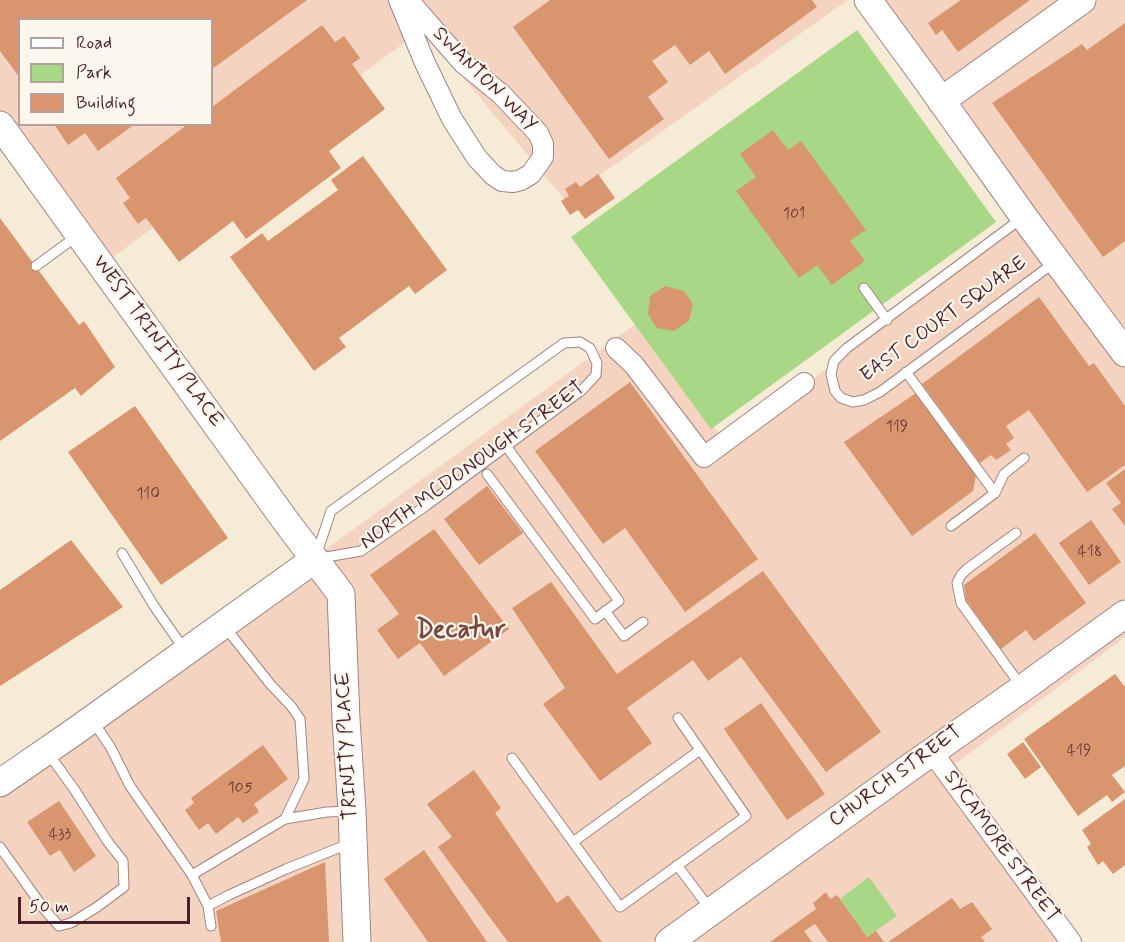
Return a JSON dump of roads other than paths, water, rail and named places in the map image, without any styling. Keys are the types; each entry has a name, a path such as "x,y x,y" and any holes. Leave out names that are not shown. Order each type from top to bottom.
{"street":[{"name":"SWANTON WAY","path":"399,0 425,63 452,119 477,158 502,181 513,182 531,174 543,157 543,144 538,133 501,94 463,63 408,0"},
{"path":"868,0 1125,353"},
{"path":"941,101 1082,0"},
{"name":"WEST TRINITY PLACE","path":"0,125 315,559"},
{"path":"616,348 634,365 704,457 804,383"},
{"name":"NORTH MCDONOUGH STREET","path":"2,777 47,751 315,559"},
{"name":"TRINITY PLACE","path":"315,559 341,594 357,942"},
{"name":"CHURCH STREET","path":"669,942 1125,614"},
{"name":"SYCAMORE STREET","path":"932,752 1065,938"}],"lane":[{"name":"EAST COURT SQUARE","path":"1024,217 847,348 834,361 831,374 835,392 841,398 853,402 864,400 880,392 1058,261"},
{"path":"36,266 79,234"},
{"path":"864,288 887,320"},
{"name":"NORTH MCDONOUGH STREET","path":"580,342 590,348 597,363 596,375 582,390 427,505 360,551 315,559 331,511 564,343 580,342"},
{"path":"906,372 995,493"},
{"path":"488,474 595,618 619,601 506,446"},
{"path":"951,526 995,493 1004,474 1024,458"},
{"path":"1016,533 967,569 957,583 961,603 1023,688"},
{"path":"122,553 185,651"},
{"path":"605,611 624,636 643,622"},
{"path":"223,624 300,719 303,779 285,819"},
{"path":"512,758 620,907 746,816 678,718"},
{"path":"92,719 111,748 130,786 192,875 208,906 211,926"},
{"path":"573,842 700,750"},
{"path":"0,847 44,909 59,926 71,923 124,887 123,861 47,751"},
{"path":"192,875 285,819 327,812 352,811"},
{"path":"208,906 286,869 353,842"},
{"path":"677,865 711,911"}],"district":[{"name":"Decatur","path":"461,632"}]}
